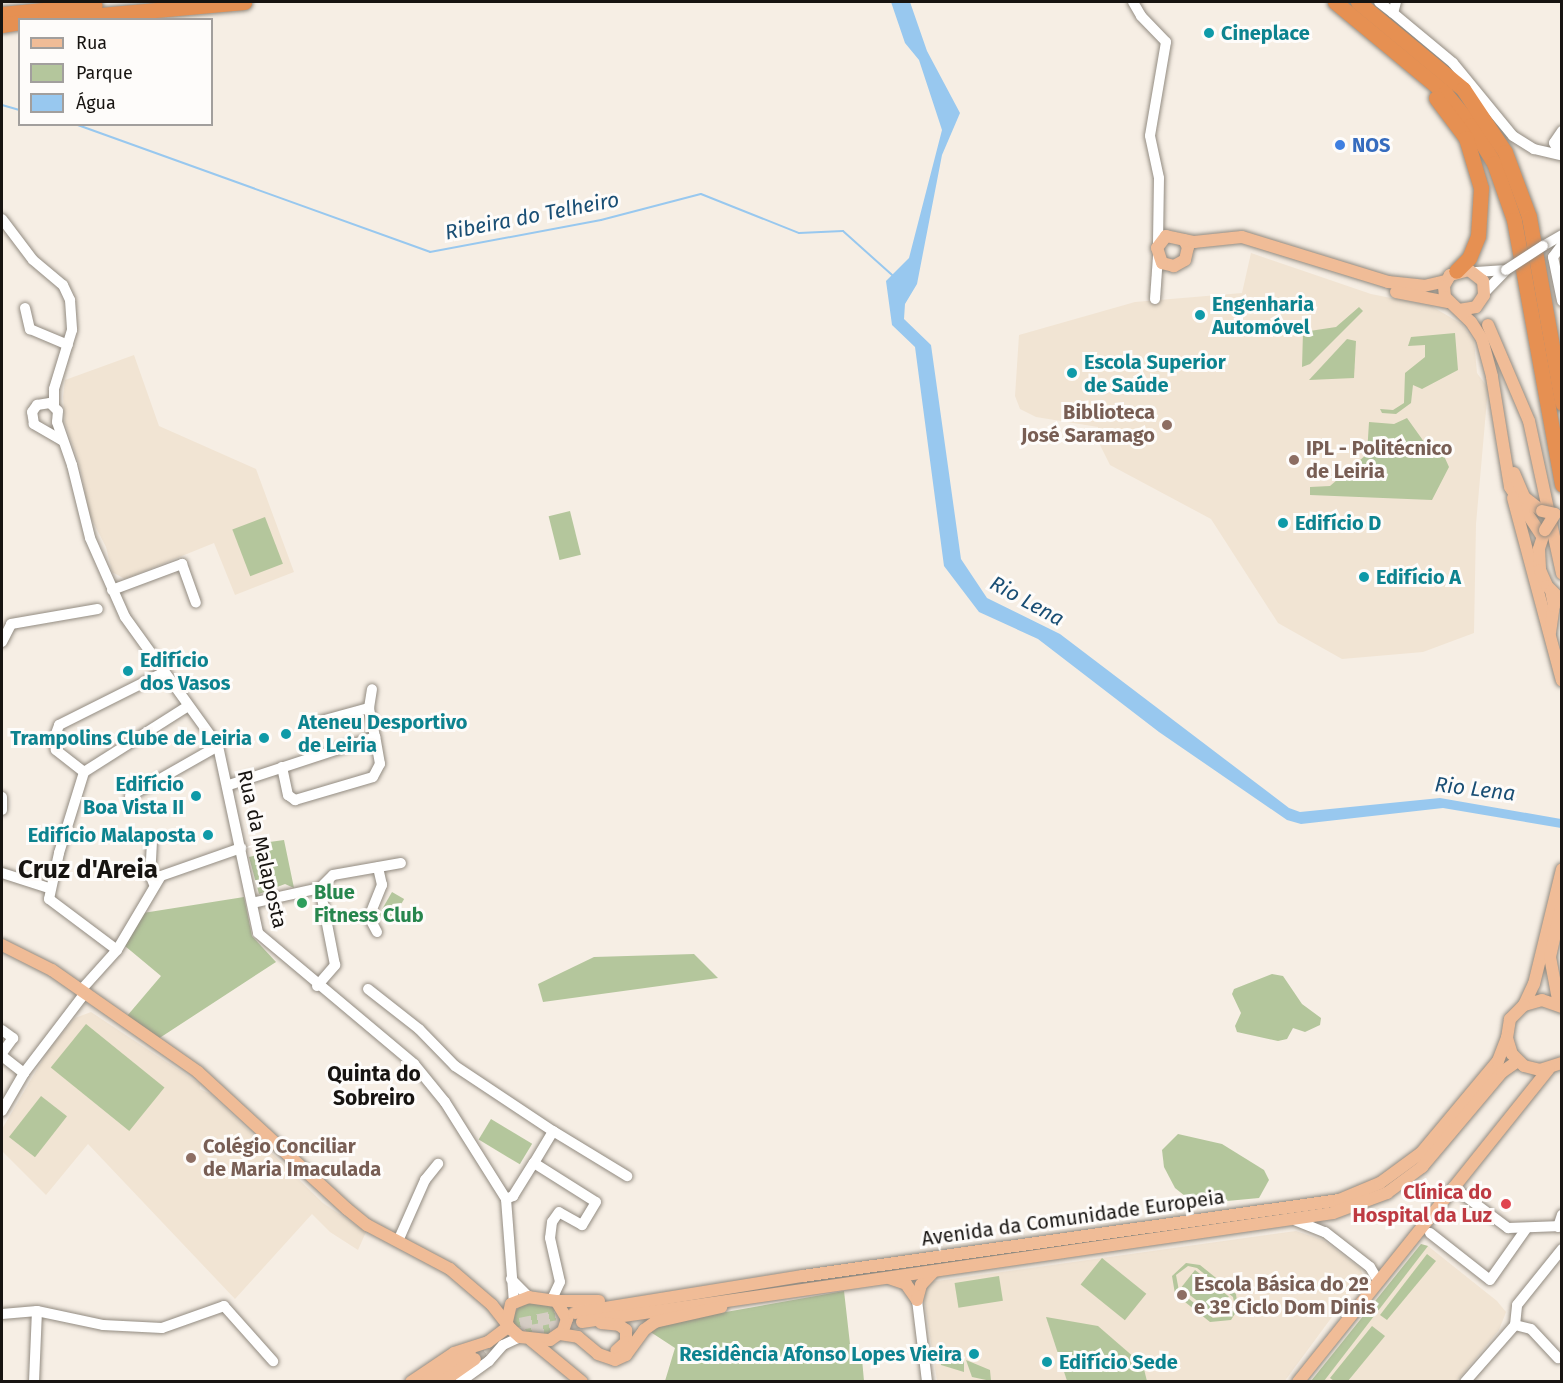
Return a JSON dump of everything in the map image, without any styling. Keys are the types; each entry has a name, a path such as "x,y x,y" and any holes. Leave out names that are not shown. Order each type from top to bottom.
{"highway":[{"path":"2,14 143,2"},
{"path":"66,18 244,2"},
{"path":"1334,2 1430,92 1451,115 1470,148 1481,188 1481,217 1472,252 1451,276"},
{"path":"1334,2 1445,93 1472,125 1494,163 1514,220 1562,485"},
{"path":"1358,2 1452,78 1497,137 1528,217 1545,298 1562,403"},
{"path":"2,25 18,22"},
{"path":"1545,298 1562,343"}],"main road":[{"path":"1558,511 1542,511 1524,497 1514,474 1483,297 1483,281 1476,272 1451,276 1424,286 1395,284 1242,237 1184,240 1171,235 1158,250 1170,266 1178,265 1187,256 1225,245 1242,245 1383,289 1448,302 1459,310 1479,334 1488,356 1512,494 1562,681"},
{"path":"1184,240 1187,256"},
{"path":"1448,302 1444,292 1451,276"},
{"path":"1459,310 1471,309 1483,297"},
{"path":"1488,325 1529,421 1562,573"},
{"path":"1512,494 1543,533"},
{"path":"1550,641 1556,595 1539,564 1543,533 1558,511"},
{"path":"1561,619 1557,635 1562,658"},
{"name":"Avenida da Comunidade Europeia","path":"574,1316 803,1276 1311,1206 1355,1195 1393,1176 1431,1144 1498,1061 1510,1019 1524,1005 1534,984 1562,869"},
{"path":"1524,1005 1542,1000 1560,1006 1550,957 1562,903"},
{"path":"2,945 43,964 204,1077 357,1218 443,1264 492,1305 508,1324 582,1382"},
{"path":"1506,1038 1521,1063 1528,1094"},
{"path":"1521,1063 1549,1069"},
{"name":"Avenida da Comunidade Europeia","path":"574,1316 934,1271 1347,1209 1401,1184 1437,1152 1502,1072 1521,1063"},
{"path":"1298,1382 1378,1281 1424,1232 1435,1210 1528,1094 1549,1069 1562,1063"},
{"path":"917,1300 921,1285 934,1271"},
{"path":"492,1305 512,1304 529,1297 591,1302 765,1277 803,1276"},
{"path":"882,1277 906,1284 917,1300"},
{"path":"526,1338 559,1335 578,1337 604,1358 615,1360 626,1354 644,1330 661,1320 758,1299 774,1291"},
{"path":"554,1300 574,1316 559,1335 558,1361"},
{"path":"411,1382 462,1348 488,1342 508,1324 512,1304"},
{"path":"426,1382 473,1356 442,1382"}],"street":[{"path":"1133,2 1140,16 1166,42 1150,136 1158,171 1159,224 1155,299"},
{"path":"1380,2 1395,7 1453,63 1513,136 1534,149 1560,155 1558,135 1534,149"},
{"name":"Rua da Malaposta","path":"2,222 33,260 67,293 72,318 68,345 49,404"},
{"path":"1159,224 1171,235"},
{"path":"1483,297 1493,277 1562,235"},
{"path":"1562,245 1553,257 1562,301"},
{"path":"1156,277 1170,266"},
{"path":"1476,272 1493,277"},
{"path":"24,308 30,329 68,345"},
{"name":"Rua da Malaposta","path":"49,404 59,415 57,422 90,538 112,590 129,623 163,674 218,746 229,785 261,938 421,1070 490,1169 506,1199 512,1304"},
{"name":"Rua da Malaposta","path":"49,404 34,408 31,416 37,427 46,429 63,441"},
{"path":"46,429 57,422"},
{"path":"112,590 182,564 196,603"},
{"path":"7,626 98,609"},
{"path":"2,615 7,626 2,642"},
{"path":"84,772 56,750 54,739 59,725 163,674"},
{"path":"282,767 288,795 295,800 373,777 380,764 369,708 372,688"},
{"path":"117,950 52,903 49,888 84,772 188,706"},
{"path":"321,721 369,708"},
{"path":"229,785 375,737"},
{"path":"130,796 218,746"},
{"path":"2,797 2,810"},
{"path":"152,841 150,876 154,884"},
{"path":"2,1111 24,1072 117,950 154,884 173,870 241,848"},
{"path":"252,903 320,888 333,875 401,863"},
{"path":"377,932 369,917 381,890 378,867"},
{"path":"2,873 49,888"},
{"path":"317,986 335,965 320,888"},
{"path":"368,989 419,1029 455,1066 553,1131 627,1176"},
{"path":"2,1030 13,1038 2,1055 24,1072"},
{"path":"506,1199 513,1196 553,1131"},
{"path":"534,1163 596,1202 582,1225 560,1212 552,1222 550,1238 560,1282 554,1300"},
{"path":"398,1241 425,1180 438,1164"},
{"path":"1453,1187 1504,1226 1526,1229 1560,1226 1562,1215"},
{"path":"1292,1219 1325,1232 1370,1267 1378,1281"},
{"path":"1424,1232 1490,1280 1526,1229"},
{"path":"1465,1382 1515,1325 1517,1305 1562,1249"},
{"path":"512,1279 529,1297"},
{"path":"917,1300 927,1382"},
{"path":"2,1314 37,1311 103,1325 162,1328 225,1306 273,1361"},
{"path":"34,1382 37,1311"},
{"path":"1515,1325 1531,1329 1558,1358"},
{"path":"460,1382 489,1361 503,1345 526,1338"},
{"path":"488,1342 489,1361"}],"shaded area":[{"name":"IPL - Politécnico de Leiria","path":"1251,253 1371,294 1431,306 1462,324 1474,341 1477,373 1488,388 1476,524 1474,633 1423,652 1342,659 1278,623 1211,519 1110,465 1098,441 1098,427 1036,417 1020,409 1015,396 1019,335 1135,302 1242,293"},
{"path":"134,355 159,426 256,469 294,572 235,595 214,543 125,579 112,572 106,547 89,514 80,466 65,423 63,397 65,380"},
{"name":"Colégio Conciliar de Maria Imaculada","path":"91,1012 200,1084 200,1089 211,1094 323,1203 366,1232 358,1250 330,1232 312,1214 235,1299 88,1144 46,1195 2,1151 2,1129 49,1049 75,1018"},
{"name":"Escola Básica do 2º e 3º Ciclo Dom Dinis","path":"1296,1231 1323,1240 1360,1268 1363,1275 1284,1382 1147,1381 1143,1365 1047,1318 1067,1381 937,1381 923,1291 930,1282"},
{"path":"1421,1244 1428,1246 1497,1301 1506,1312 1499,1330 1457,1381 1311,1382"}],"green space":[{"path":"1359,307 1363,311 1310,364 1302,367 1303,332 1336,327"},
{"path":"1455,333 1458,370 1422,389 1413,385 1411,403 1396,414 1382,413 1380,409 1393,410 1404,403 1405,373 1425,357 1425,345 1408,346 1411,337"},
{"path":"1347,339 1356,341 1354,378 1309,380"},
{"path":"1407,418 1427,446 1440,447 1449,467 1432,500 1310,495 1310,487 1330,486 1367,454 1369,422 1394,424"},
{"path":"570,511 581,555 560,560 549,516"},
{"path":"265,517 283,564 250,576 232,530"},
{"path":"284,840 294,888 285,884 259,894 249,857 257,855 255,844"},
{"path":"392,892 404,899 390,923 378,916"},
{"path":"244,897 252,936 276,962 158,1039 127,1016 161,976 125,946 143,913"},
{"path":"694,954 718,978 543,1002 538,984 594,957"},
{"path":"1272,974 1283,976 1302,1004 1321,1018 1320,1025 1305,1032 1293,1028 1287,1039 1278,1041 1237,1032 1235,1026 1241,1013 1232,994 1234,989"},
{"path":"86,1024 164,1088 129,1131 51,1068"},
{"path":"41,1096 67,1116 35,1157 9,1137"},
{"path":"491,1119 532,1144 520,1164 479,1140"},
{"path":"1178,1134 1222,1144 1264,1170 1269,1180 1259,1198 1195,1204 1175,1188 1164,1167 1162,1150"},
{"path":"1421,1244 1428,1246 1324,1381 1311,1381"},
{"path":"1427,1254 1436,1261 1387,1320 1380,1315"},
{"path":"1102,1258 1146,1294 1125,1320 1081,1284"},
{"path":"1186,1263 1200,1265 1236,1294 1238,1309 1231,1320 1210,1322 1175,1294 1172,1276","holes":["1188,1266 1197,1268 1233,1297 1235,1307 1229,1316 1213,1318 1179,1291 1176,1275"]},
{"path":"1195,1270 1229,1296 1215,1315 1181,1288"},
{"path":"999,1276 1003,1301 958,1308 955,1283"},
{"path":"844,1291 850,1344 862,1359 864,1381 665,1381 675,1348 649,1331 675,1321"},
{"path":"524,1302 554,1307 560,1314 558,1328 547,1335 522,1332 513,1324 512,1315"},
{"path":"1046,1317 1098,1326 1143,1365 1147,1381 1067,1381"},
{"path":"1372,1326 1385,1336 1348,1381 1334,1381 1330,1378"},
{"path":"940,1349 964,1359 964,1372 941,1365"},
{"path":"966,1360 990,1370 991,1381 972,1377"}],"water":[{"path":"891,2 910,2 927,51 960,113 942,155 917,284 905,304 904,319 931,345 961,559 987,598 1060,634 1289,808 1300,812 1440,798 1561,819 1561,828 1443,808 1301,824 1287,820 1159,732 1038,639 979,612 944,566 915,347 892,325 886,281 909,258 942,130 919,60 905,43"}],"waterway":[{"name":"Ribeira do Telheiro","path":"2,105 18,109"},
{"name":"Ribeira do Telheiro","path":"81,126 430,252 601,220 701,194 799,233 843,231 892,275"}],"tunnel":[{"path":"520,1324 573,1313"},
{"path":"475,1359 514,1334 582,1322"}],"place":[{"name":"Cineplace","path":"1209,33"},
{"name":"NOS","path":"1340,145"},
{"name":"Engenharia Automóvel","path":"1200,315"},
{"name":"Escola Superior de Saúde","path":"1072,373"},
{"name":"Biblioteca José Saramago","path":"1167,425"},
{"name":"IPL - Politécnico de Leiria","path":"1294,460"},
{"name":"Edifício D","path":"1283,523"},
{"name":"Edifício A","path":"1364,577"},
{"name":"Edifício dos Vasos","path":"128,671"},
{"name":"Ateneu Desportivo de Leiria","path":"286,734"},
{"name":"Trampolins Clube de Leiria","path":"264,738"},
{"name":"Edifício Boa Vista II","path":"196,796"},
{"name":"Edifício Malaposta","path":"208,835"},
{"name":"Blue Fitness Club","path":"302,903"},
{"name":"Colégio Conciliar de Maria Imaculada","path":"191,1158"},
{"name":"Clínica do Hospital da Luz","path":"1506,1204"},
{"name":"Escola Básica do 2º e 3º Ciclo Dom Dinis","path":"1182,1295"},
{"name":"Residência Afonso Lopes Vieira","path":"974,1354"},
{"name":"Edifício Sede","path":"1047,1362"}],"district":[{"name":"Cruz d'Areia","path":"88,870"},
{"name":"Quinta do Sobreiro","path":"374,1086"}],"water label":[{"name":"Rio Lena","path":"1027,601"},
{"name":"Rio Lena","path":"1475,789"}]}
